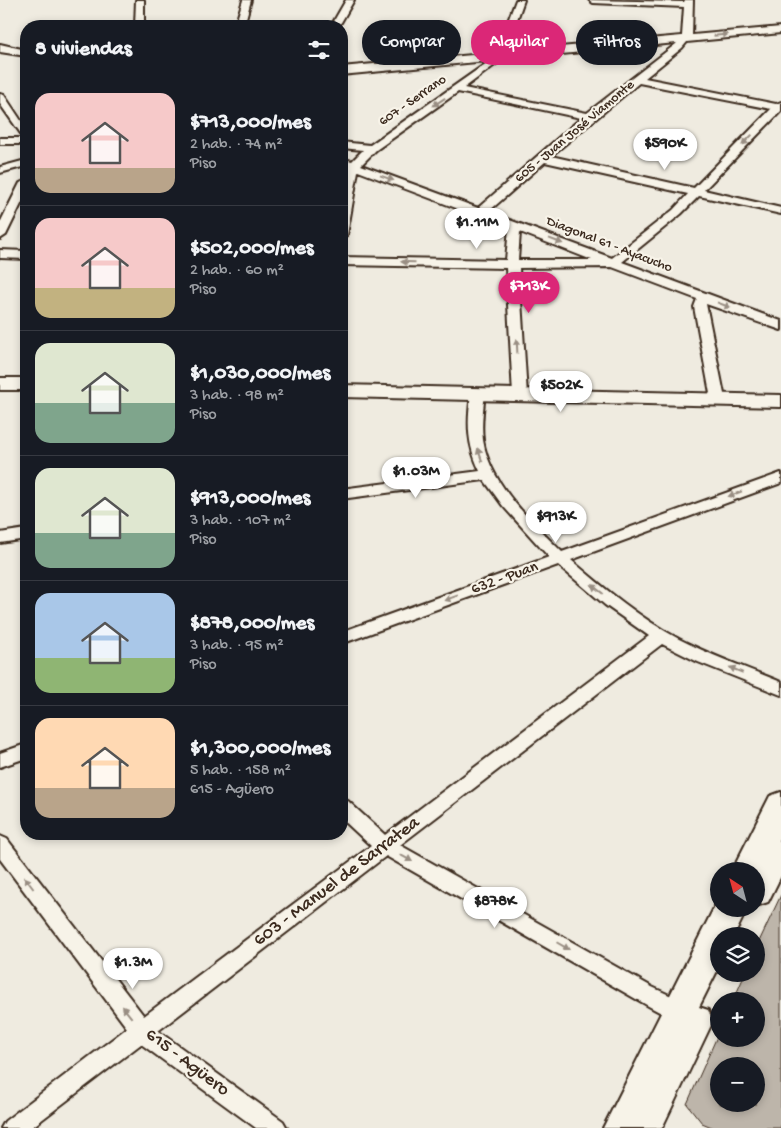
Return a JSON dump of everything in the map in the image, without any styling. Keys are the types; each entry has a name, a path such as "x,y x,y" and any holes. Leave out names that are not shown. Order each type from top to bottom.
{"main road":[{"path":"0,384 20,384"},
{"path":"348,390 781,401"},
{"path":"752,862 781,804"},
{"path":"765,875 781,842"},
{"path":"643,1128 726,918"},
{"path":"622,1128 688,1015 711,982"}],"street":[{"path":"140,0 140,20"},
{"path":"241,20 247,0"},
{"path":"339,20 350,0"},
{"path":"513,20 520,0"},
{"path":"593,0 689,2 686,39"},
{"path":"566,50 781,30"},
{"name":"605 - Juan José Viamonte","path":"480,212 589,117 686,39"},
{"path":"0,48 20,52"},
{"path":"348,70 471,59"},
{"name":"607 - Serrano","path":"348,162 372,148 490,65"},
{"path":"636,79 780,107"},
{"path":"457,89 589,117"},
{"path":"0,97 20,125"},
{"path":"348,261 512,264 614,263 677,212 780,107"},
{"path":"0,141 20,141"},
{"path":"348,146 372,148"},
{"path":"543,158 781,210"},
{"name":"Diagonal 61 - Ayacucho","path":"348,163 781,326"},
{"path":"0,170 20,165"},
{"path":"0,235 20,195"},
{"path":"516,226 512,233 512,264 520,395"},
{"path":"0,254 20,254"},
{"path":"706,298 700,303 700,307 718,399"},
{"path":"478,394 473,430 479,453 488,475 522,520 561,558 641,624 661,636 781,689"},
{"path":"348,493 488,475"},
{"name":"632 - Puan","path":"348,635 781,478"},
{"path":"0,538 20,535"},
{"name":"603 - Manuel de Sarratea","path":"13,1128 661,636"},
{"path":"0,760 20,753"},
{"path":"348,813 385,846 644,993 688,1015"},
{"name":"615 - Agüero","path":"0,844 142,1031 163,1049 275,1128"}],"building":[{"path":"781,895 781,1128 714,1128 702,1123 687,1104 712,1047 765,1047 765,992 737,992 741,982 765,982 765,929"}]}
